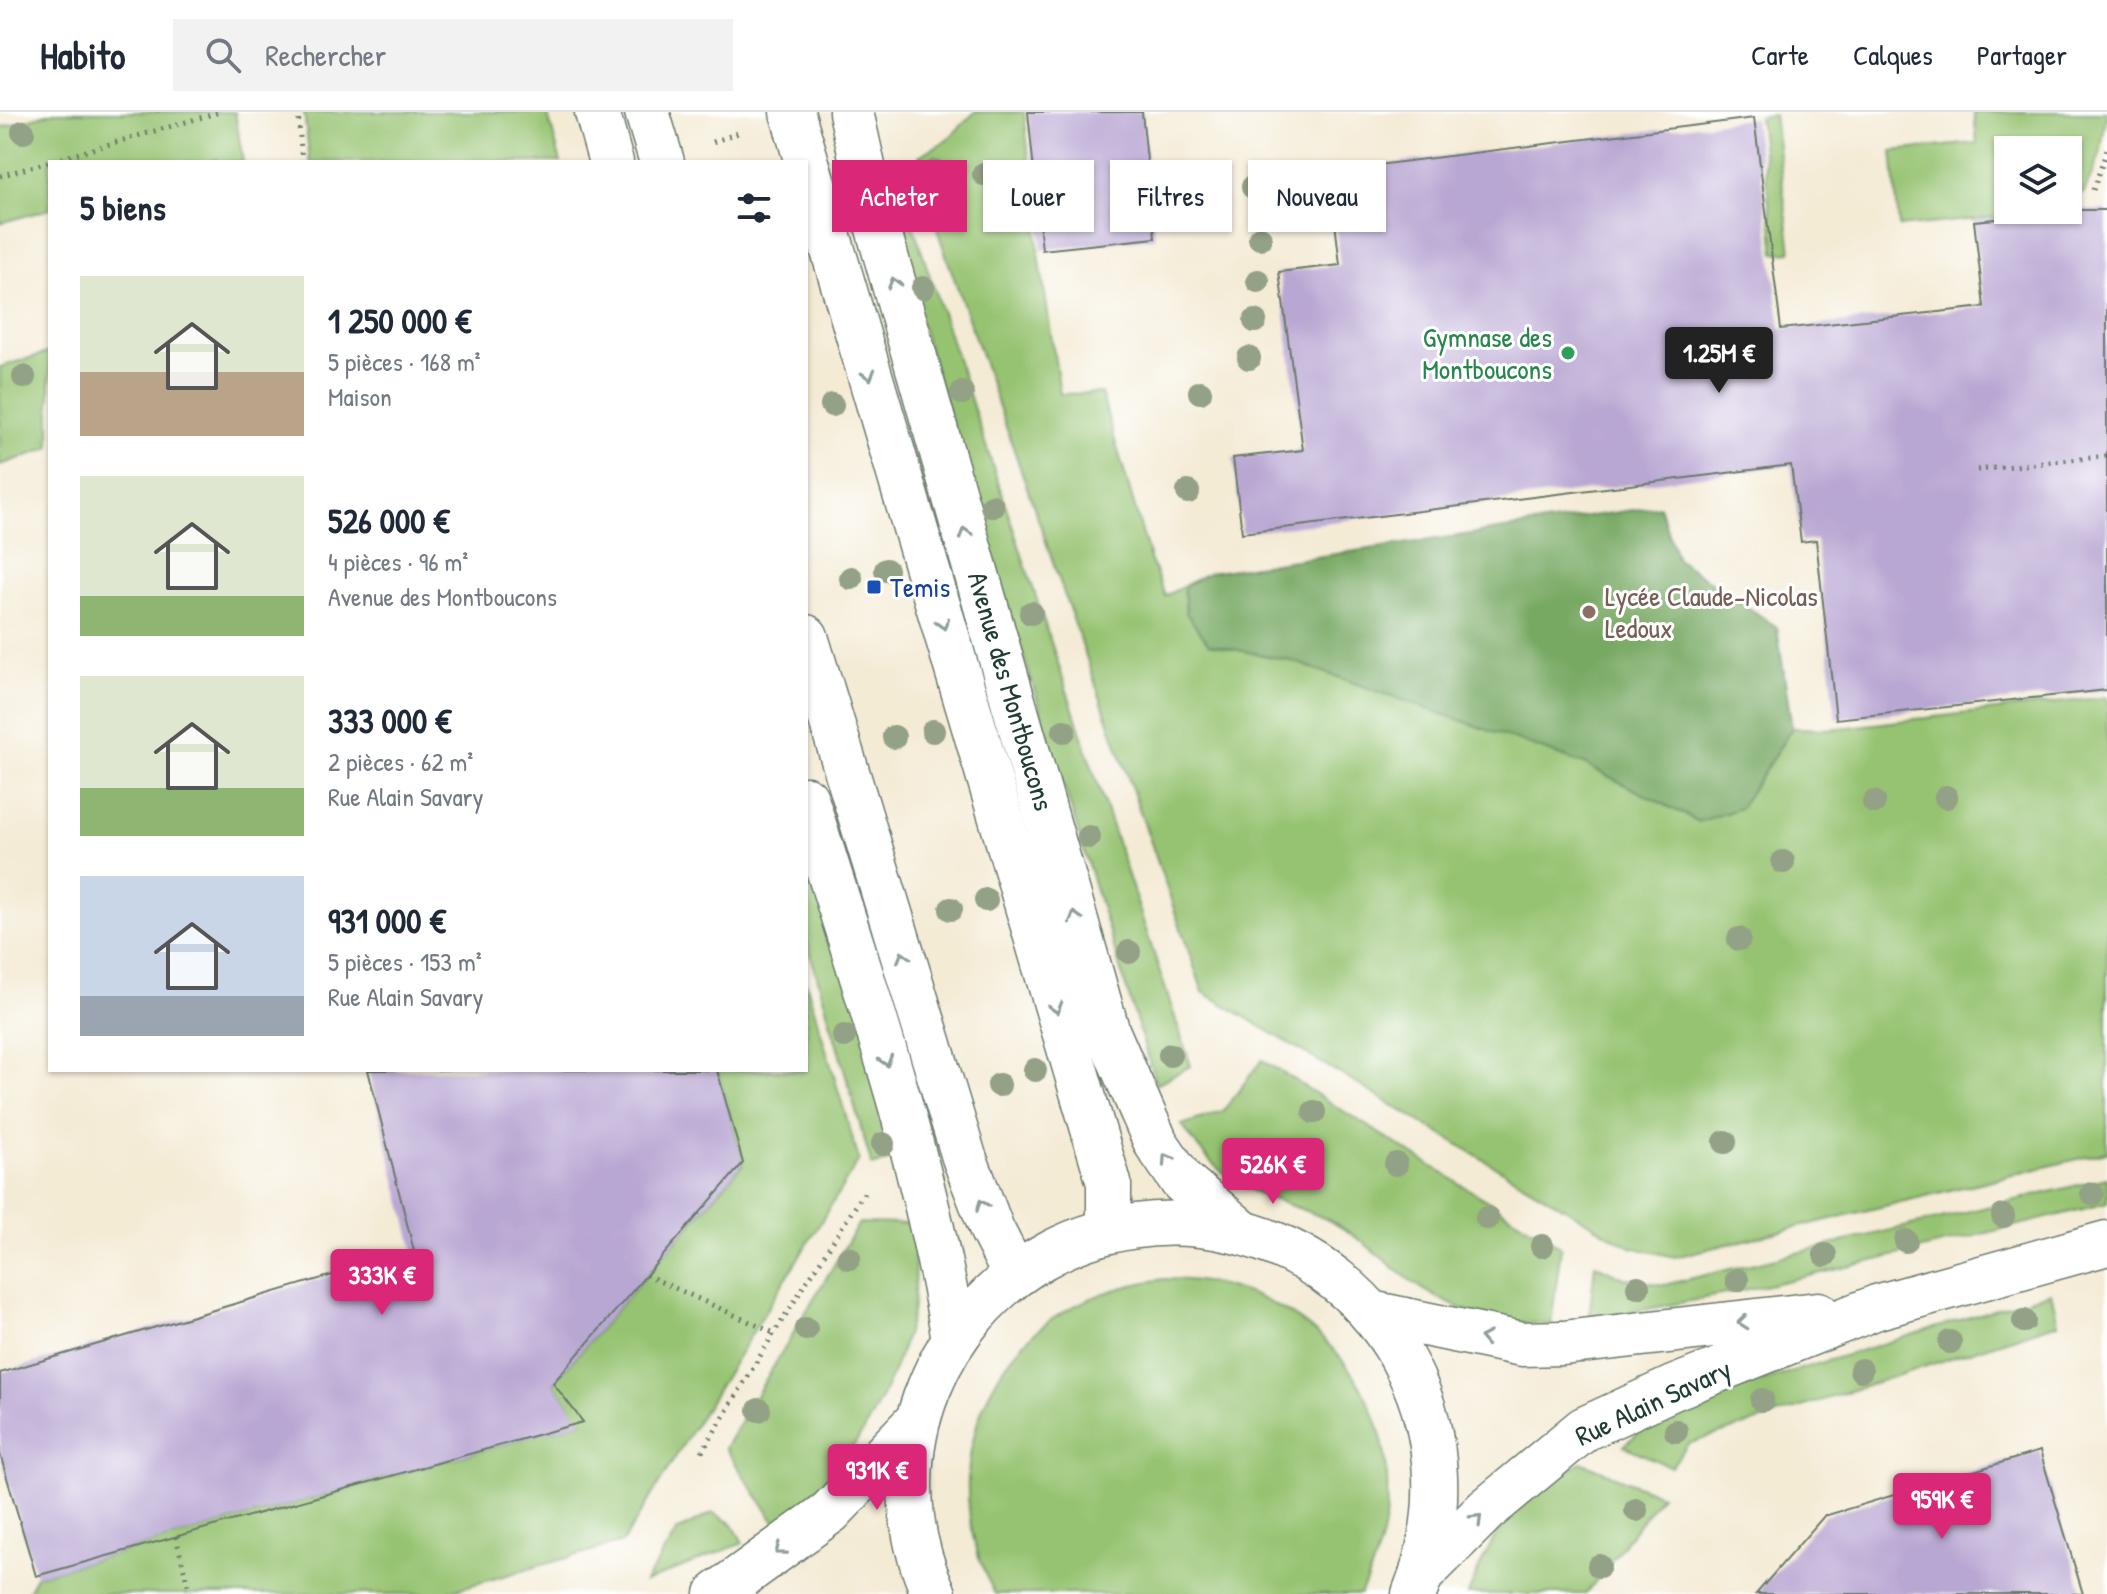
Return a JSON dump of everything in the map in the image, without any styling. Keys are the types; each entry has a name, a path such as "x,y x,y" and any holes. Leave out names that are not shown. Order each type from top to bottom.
{"street":[{"path":"597,112 610,160"},
{"path":"647,112 661,160"},
{"name":"Avenue des Montboucons","path":"851,112 873,211 1108,1033 1156,1143 1182,1181 1243,1233"},
{"path":"773,119 786,160"},
{"path":"808,230 1109,1183 1109,1230"},
{"path":"808,644 964,1157 992,1230 1015,1275"},
{"path":"808,806 919,1169 941,1262 954,1340"},
{"path":"934,1594 918,1555 910,1501 910,1474 918,1420 932,1379 954,1340 981,1305 1015,1275 1050,1253 1109,1230 1176,1223 1243,1233 1278,1246 1321,1268 1371,1313 1390,1337 1419,1391 1434,1452 1435,1514 1430,1545 1418,1584"},
{"name":"Rue Alain Savary","path":"1418,1584 1498,1500 1584,1429 1673,1388 1877,1307 2107,1243"},
{"name":"Rue Alain Savary","path":"1371,1313 1522,1344 1563,1343 1877,1307"},
{"path":"717,1594 830,1512 918,1420"}],"path":[{"path":"55,160 220,112"},
{"path":"298,112 302,160"},
{"path":"702,147 773,119"},
{"path":"2093,190 2107,150"},
{"path":"0,176 48,162"},
{"path":"1977,470 2107,456"},
{"path":"702,1452 870,1184"},
{"path":"646,1275 774,1333"},
{"path":"176,1537 190,1594"}],"green space":[{"path":"54,112 235,112 243,160 48,160 48,210 0,223 0,128"},
{"path":"304,112 547,112 560,160 310,160"},
{"path":"975,112 1024,112 1029,160 983,160 983,232 1037,232 1060,394 1101,393 1150,559 1165,596 1184,586 1186,613 1209,644 1292,661 1584,764 1699,822 1740,808 1792,728 1831,729 2107,697 2107,1152 1675,1257 1631,1247 1203,992 938,232 967,232 967,160 920,160 919,156 947,140"},
{"path":"1974,112 2107,112 2100,155 2084,193 2082,136 1994,136 1994,217 1899,227 1892,151 1977,143"},
{"path":"1774,115 1791,252 1775,253 1759,117"},
{"path":"893,232 915,232 1191,1066 1156,1084"},
{"path":"48,353 48,449 0,465 0,367"},
{"path":"1659,506 1677,559 1777,627 1792,728 1740,808 1699,822 1584,764 1292,661 1209,644 1186,613 1184,586 1208,573"},
{"path":"808,837 905,1155 872,1166 808,945"},
{"path":"808,989 859,1160 623,1542 440,1594 27,1594 36,1576 582,1422 553,1383 743,1164 718,1072 808,1072"},
{"path":"1262,1060 1561,1247 1551,1325 1488,1317 1452,1305 1417,1285 1338,1225 1246,1188 1216,1167 1182,1125 1223,1111"},
{"path":"2107,1178 2107,1203 1784,1281 1589,1319 1595,1264 1624,1278 1664,1285"},
{"path":"859,1223 914,1224 915,1285 909,1327 885,1390 862,1434 833,1472 777,1525 725,1448"},
{"path":"1164,1279 1224,1286 1277,1306 1322,1338 1356,1379 1378,1427 1387,1480 1382,1536 1360,1594 995,1594 979,1559 970,1522 968,1484 972,1446 982,1410 999,1376 1022,1346 1051,1320 1077,1304 1105,1293"},
{"path":"2051,1292 2058,1323 1688,1444 1671,1467 1624,1446 1642,1429 1700,1400"},
{"path":"1581,1462 1661,1495 1586,1594 1468,1594 1504,1524 1536,1494"},
{"path":"713,1513 733,1524 743,1543 645,1582 677,1531"}],"building":[{"path":"1028,112 1142,112 1147,160 1110,160 1110,232 1154,232 1155,238 1042,250 1040,232 1094,232 1094,160 1033,160"},
{"path":"1754,118 1781,329 1984,307 1974,221 1994,219 1994,224 2082,224 2082,210 2107,210 2107,690 1836,719 1816,540 1801,542 1791,465 1242,533 1233,458 1303,450 1279,272 1340,265 1336,232 1386,232 1386,164"},
{"path":"369,1072 718,1072 743,1163 553,1383 583,1422 36,1576 0,1454 0,1373 414,1251"},
{"path":"2040,1451 2083,1594 1756,1594 1824,1516"}],"place":[{"name":"Gymnase des Montboucons","path":"1568,353"},
{"name":"Temis","path":"874,587"},
{"name":"Lycée Claude-Nicolas Ledoux","path":"1589,612"}]}
